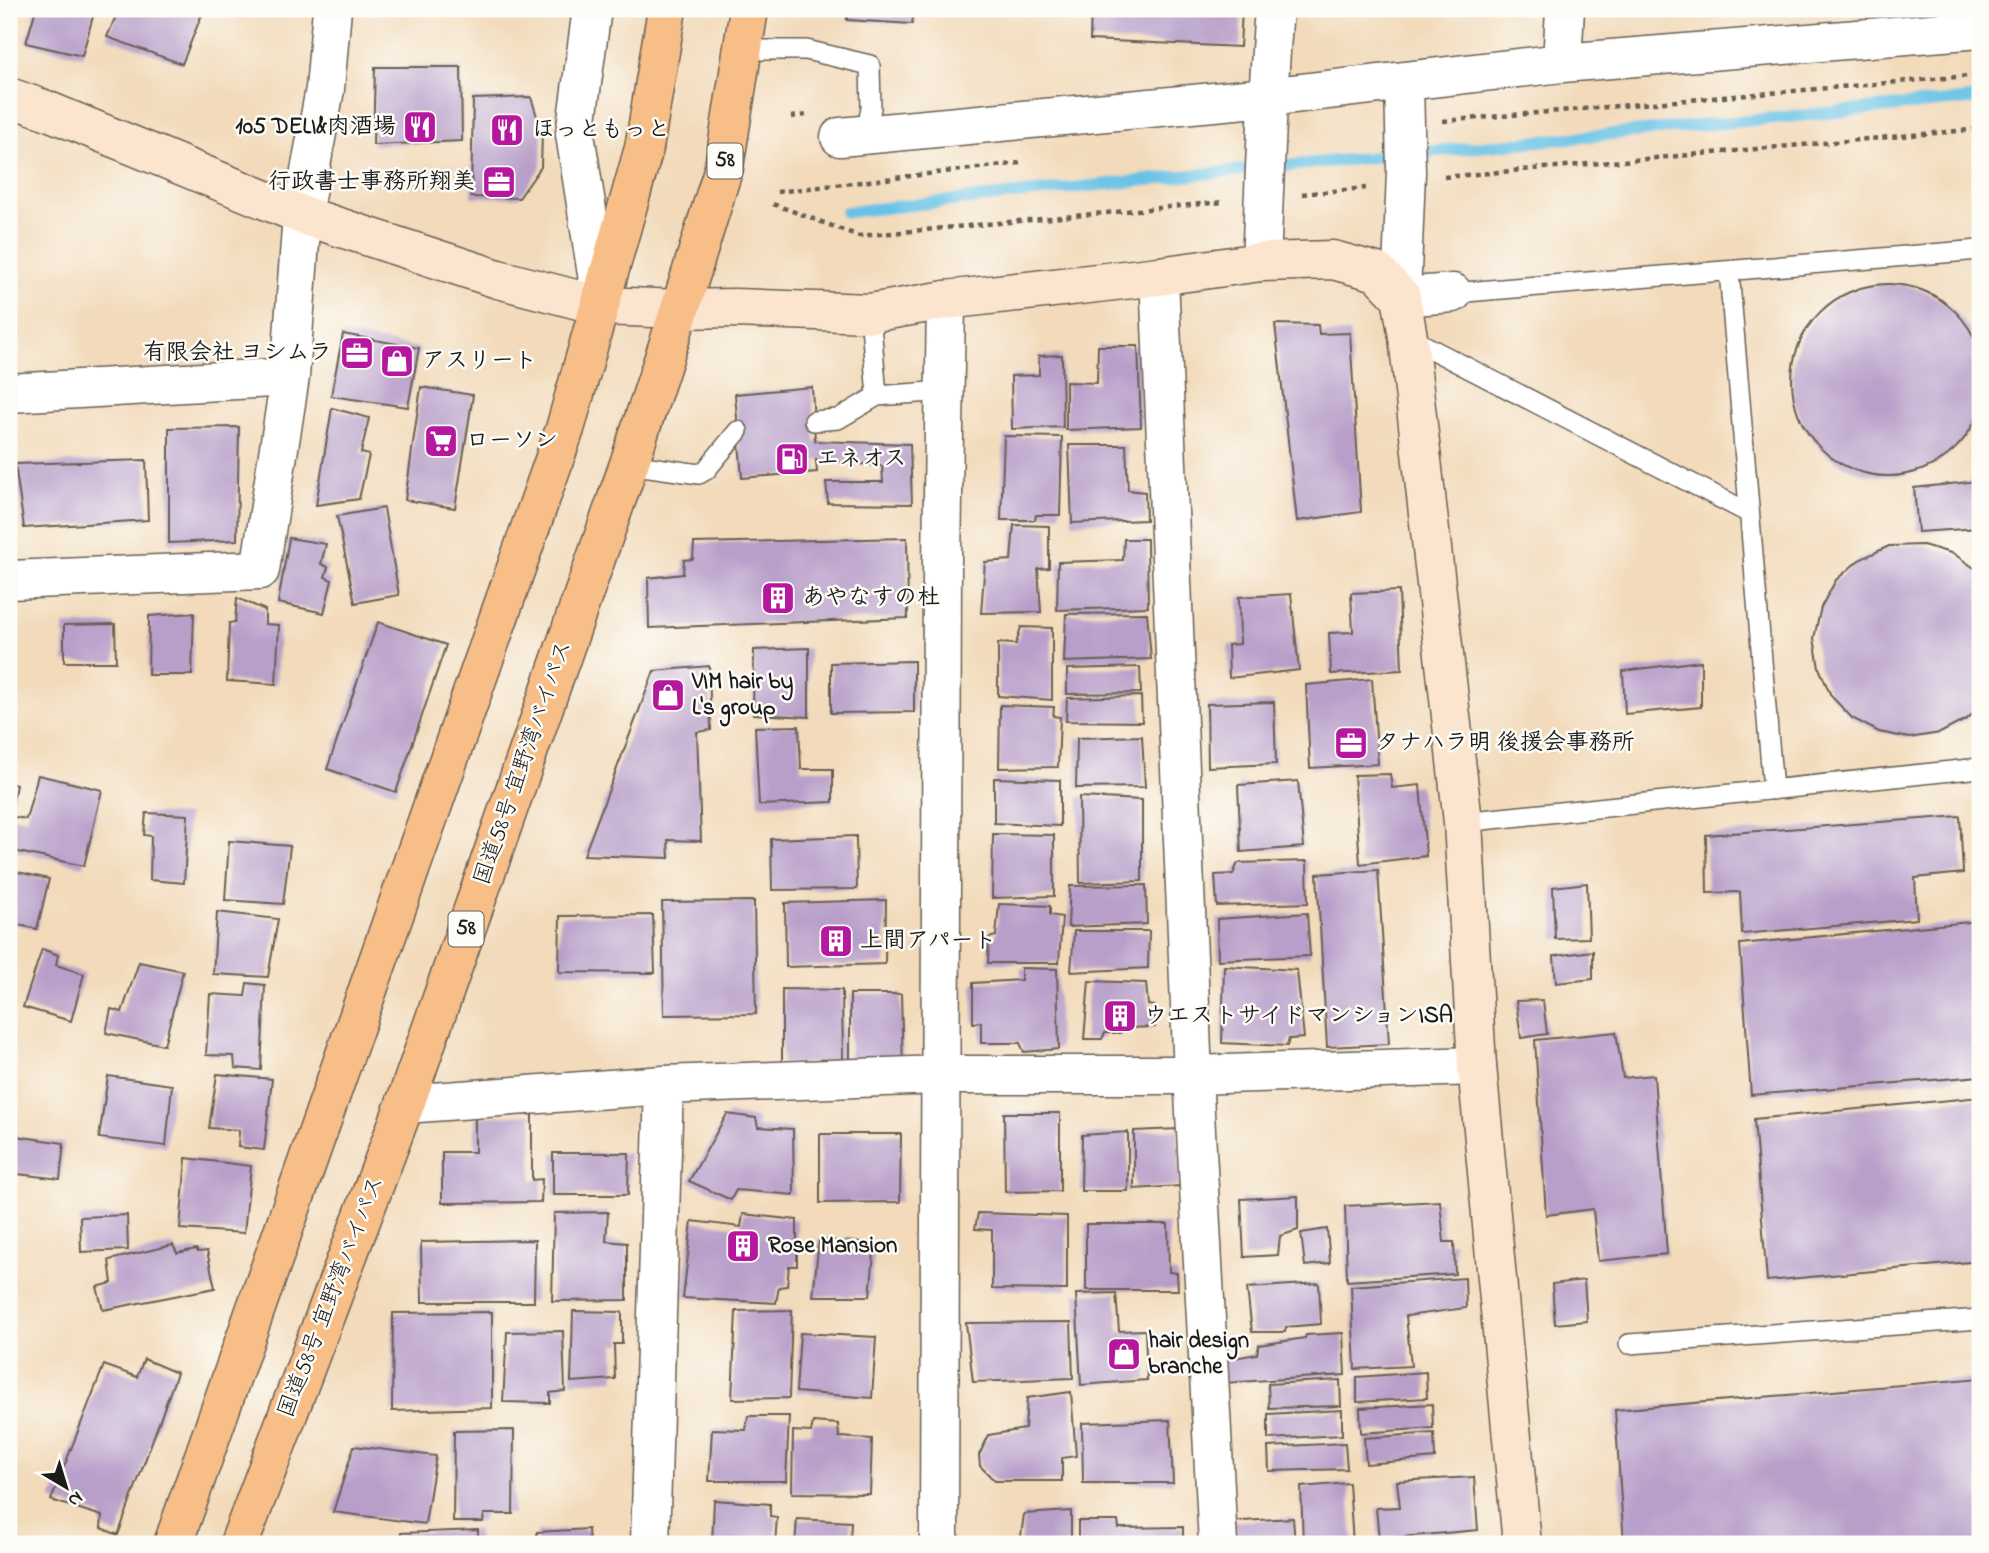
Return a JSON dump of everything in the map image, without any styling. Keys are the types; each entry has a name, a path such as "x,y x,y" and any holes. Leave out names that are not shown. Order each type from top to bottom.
{"highway":[{"path":"173,1544 565,429 602,306 644,148 667,9"},
{"name":"国道58号 宜野湾バイパス","path":"239,1544 405,1104 629,464 724,167 750,9"}],"street":[{"path":"9,580 260,570 290,377 302,215 325,89 332,9"},
{"path":"592,9 575,134 602,306"},
{"path":"1261,262 1267,97 1274,9"},
{"path":"1562,64 1565,9"},
{"path":"853,136 1267,97 1562,64 1850,24 1980,29"},
{"path":"1404,81 1405,164 1401,297 1408,337 1463,822 1477,1066 1522,1544"},
{"path":"9,97 302,215 498,279 602,306 680,309 735,307 870,313 946,300 1261,262 1333,260 1377,272 1401,297"},
{"path":"1159,276 1193,1075 1218,1544"},
{"path":"1401,297 1452,293"},
{"path":"939,1544 946,300"},
{"path":"9,393 290,377"},
{"path":"405,1104 664,1085 940,1075 1193,1075 1477,1066"},
{"path":"650,1544 664,1085"}],"lane":[{"path":"743,50 806,50 870,65 870,108 853,136"},
{"path":"1452,293 1980,250"},
{"path":"1729,271 1773,790"},
{"path":"870,313 877,396"},
{"path":"1408,337 1749,513"},
{"path":"814,421 838,419 877,396 944,391"},
{"path":"629,464 699,474 706,470 738,431"},
{"path":"1463,822 1980,768"},
{"path":"1629,1344 1980,1319"}],"path":[{"path":"773,204 859,236 1265,193 1405,164 1454,175 1980,129"}],"building":[{"path":"36,9 95,9 82,56 26,43"},
{"path":"119,9 204,9 182,64 107,37"},
{"path":"848,9 914,9 912,24 847,20"},
{"path":"1091,9 1242,9 1240,47 1090,40"},
{"path":"375,67 461,67 462,141 373,145"},
{"path":"531,97 542,133 541,167 519,198 471,197 473,99"},
{"path":"1888,284 1925,291 1956,312 1977,343 1984,380 1977,417 1956,448 1925,469 1888,476 1851,469 1820,448 1799,417 1792,380 1799,343 1820,312 1851,291"},
{"path":"1275,324 1318,325 1319,334 1350,333 1361,512 1297,521"},
{"path":"343,334 419,348 408,407 331,396"},
{"path":"1098,346 1138,346 1141,427 1066,430 1066,382 1097,383"},
{"path":"1062,355 1063,427 1012,429 1011,376 1039,375 1039,356"},
{"path":"421,387 473,395 455,508 405,500"},
{"path":"812,387 815,441 910,444 912,504 828,503 826,482 883,482 882,466 816,460 817,472 742,478 735,394"},
{"path":"332,408 369,418 361,453 369,455 359,499 316,505"},
{"path":"239,427 237,540 169,543 169,428"},
{"path":"1004,436 1062,437 1060,515 1036,515 1035,520 1001,520"},
{"path":"1069,445 1126,445 1128,490 1145,492 1146,520 1072,523"},
{"path":"146,460 148,520 24,528 15,464"},
{"path":"1977,481 1980,528 1918,532 1914,488"},
{"path":"384,508 399,595 355,603 337,516"},
{"path":"1014,525 1049,526 1049,568 1038,569 1041,612 981,613 985,562 1011,560"},
{"path":"289,538 326,544 321,564 328,567 325,577 332,580 324,613 278,603"},
{"name":"あやなすの杜","path":"907,538 908,618 649,628 648,578 683,574 684,560 693,559 694,543"},
{"path":"1124,539 1147,539 1148,607 1057,610 1058,562 1123,560"},
{"path":"1923,545 1954,554 1980,572 1980,707 1967,719 1940,733 1909,738 1879,732 1852,718 1831,696 1819,668 1814,638 1821,607 1836,580 1859,560 1889,546"},
{"path":"1399,591 1402,670 1331,674 1329,633 1353,632 1351,593"},
{"path":"1291,594 1299,670 1229,678 1228,645 1240,644 1239,597"},
{"path":"237,598 265,610 265,624 279,625 276,684 227,681 229,623 235,622"},
{"path":"194,613 192,675 148,675 149,616"},
{"path":"1147,613 1151,659 1064,662 1066,614"},
{"path":"378,622 446,645 396,792 327,769"},
{"path":"115,624 116,662 64,662 64,625"},
{"path":"1021,627 1052,628 1052,700 998,696 998,643 1016,644"},
{"path":"809,648 809,717 753,714 754,650"},
{"path":"914,661 914,712 831,713 831,663"},
{"path":"1701,661 1701,707 1625,714 1623,671"},
{"path":"709,666 711,730 697,732 701,841 668,840 669,858 584,855 654,671"},
{"path":"1140,667 1141,693 1067,694 1067,669"},
{"path":"1372,679 1378,764 1310,768 1306,685"},
{"path":"1141,696 1142,722 1066,721 1067,698"},
{"path":"1274,702 1276,764 1208,767 1207,704"},
{"path":"1000,705 1054,707 1053,716 1060,717 1058,767 999,768"},
{"path":"799,726 801,769 833,769 833,802 759,805 755,727"},
{"path":"1142,736 1145,787 1076,788 1077,738"},
{"path":"1390,774 1392,788 1420,785 1426,856 1360,864 1354,775"},
{"path":"38,775 102,790 84,866 9,850 9,816 26,819"},
{"path":"994,778 1060,780 1060,826 994,823"},
{"path":"1298,781 1304,847 1241,852 1238,785"},
{"path":"9,783 16,785 10,816 9,816"},
{"path":"1079,797 1142,800 1142,881 1080,883"},
{"path":"146,813 188,815 184,883 150,880 151,836 144,835"},
{"path":"1960,816 1963,873 1915,878 1917,919 1742,934 1740,892 1707,893 1706,835"},
{"path":"993,834 1054,835 1054,896 992,898"},
{"path":"856,836 857,889 772,890 771,839"},
{"path":"229,841 290,846 283,904 225,900"},
{"path":"1307,861 1308,903 1217,906 1215,875 1233,874 1238,863"},
{"path":"9,870 49,879 37,929 9,923"},
{"path":"1378,870 1389,1044 1327,1047 1317,874"},
{"path":"1587,883 1589,938 1555,939 1553,887"},
{"path":"1146,885 1147,924 1068,927 1070,886"},
{"name":"上間アパート","path":"886,900 885,964 786,967 785,903"},
{"path":"754,901 756,1014 664,1015 662,902"},
{"path":"999,904 1050,906 1050,915 1062,917 1059,963 988,963 989,938 996,936"},
{"path":"217,912 278,919 268,977 213,974"},
{"path":"1307,913 1310,956 1218,960 1217,919"},
{"path":"653,915 655,973 559,972 560,916"},
{"path":"1980,921 1980,1076 1751,1095 1740,944"},
{"path":"1074,931 1149,931 1148,968 1071,972"},
{"path":"42,949 58,955 56,965 84,974 71,1021 23,1007"},
{"path":"1593,951 1593,979 1556,983 1554,956"},
{"path":"139,962 183,971 164,1045 106,1033 111,1009 122,1012"},
{"path":"1224,966 1297,970 1304,1038 1289,1039 1287,1046 1222,1043"},
{"path":"1021,968 1057,969 1059,1049 1024,1052 1020,1043 981,1043 981,1022 973,1023 973,983 1021,980"},
{"name":"ウエストサイドマンションISA","path":"1089,981 1146,983 1148,1005 1155,1006 1155,1027 1126,1028 1120,1033 1105,1033 1102,1039 1084,1039"},
{"path":"247,983 265,985 261,1070 235,1068 234,1056 206,1055 210,994 245,996"},
{"path":"782,989 842,990 843,1062 782,1064"},
{"path":"850,994 901,994 903,1068 850,1068"},
{"path":"1543,1000 1547,1034 1521,1038 1516,1001"},
{"path":"1616,1032 1623,1078 1654,1075 1667,1254 1598,1261 1593,1209 1546,1215 1535,1040"},
{"path":"217,1074 272,1079 264,1150 238,1147 239,1130 209,1128"},
{"path":"108,1076 172,1085 166,1146 99,1138"},
{"path":"1980,1097 1980,1261 1767,1281 1754,1119"},
{"path":"1004,1113 1060,1113 1060,1191 1005,1192"},
{"path":"532,1114 532,1180 542,1179 541,1202 442,1203 442,1152 475,1152 475,1117"},
{"path":"727,1114 756,1118 758,1127 793,1129 794,1195 736,1190 731,1200 689,1181"},
{"path":"1178,1129 1180,1186 1134,1189 1134,1131"},
{"path":"1128,1132 1128,1191 1081,1191 1082,1135"},
{"path":"820,1134 901,1134 900,1202 820,1203"},
{"path":"9,1135 64,1143 60,1179 9,1173"},
{"path":"553,1153 629,1153 628,1195 553,1195"},
{"path":"186,1158 251,1166 244,1233 180,1229"},
{"path":"1298,1196 1298,1230 1280,1236 1278,1255 1244,1257 1241,1199"},
{"path":"1440,1201 1444,1242 1454,1242 1455,1274 1347,1281 1345,1206"},
{"path":"608,1212 606,1241 627,1243 627,1300 552,1301 554,1213"},
{"path":"978,1213 1067,1216 1067,1290 992,1289 992,1230 975,1229"},
{"name":"Rose Mansion","path":"743,1214 797,1220 797,1266 789,1266 787,1286 779,1287 776,1303 683,1298 692,1221 741,1227"},
{"path":"127,1215 128,1250 81,1252 80,1217"},
{"path":"1086,1224 1168,1224 1169,1272 1177,1273 1178,1290 1086,1290"},
{"path":"1327,1229 1330,1263 1305,1266 1301,1233"},
{"path":"535,1240 534,1302 422,1302 421,1242"},
{"path":"819,1240 875,1243 870,1296 813,1296"},
{"path":"173,1245 177,1253 196,1249 198,1252 207,1251 215,1288 103,1310 97,1287 112,1283 109,1260"},
{"path":"1465,1278 1466,1308 1406,1316 1411,1366 1355,1369 1351,1286"},
{"path":"1584,1280 1587,1321 1555,1324 1552,1284"},
{"path":"1319,1283 1321,1324 1286,1327 1285,1332 1252,1332 1247,1288"},
{"path":"1116,1293 1119,1331 1145,1330 1147,1380 1081,1385 1076,1294"},
{"path":"792,1310 789,1398 732,1399 736,1311"},
{"path":"573,1311 622,1312 622,1344 614,1344 615,1379 571,1382"},
{"path":"492,1312 492,1408 392,1411 393,1313"},
{"path":"1071,1322 1073,1378 973,1382 966,1323"},
{"path":"563,1331 565,1391 550,1393 550,1403 503,1402 507,1332"},
{"path":"800,1333 876,1337 872,1398 796,1392"},
{"path":"1343,1333 1345,1375 1224,1383 1223,1360 1257,1354 1259,1345 1305,1338 1306,1335"},
{"path":"144,1359 177,1373 118,1535 101,1528 102,1516 51,1500 104,1365 137,1377"},
{"path":"1426,1372 1427,1398 1357,1402 1357,1377"},
{"path":"1980,1378 1980,1544 1624,1544 1615,1410"},
{"path":"1340,1380 1341,1406 1269,1408 1268,1384"},
{"path":"1071,1392 1076,1456 1062,1458 1062,1481 995,1481 980,1466 979,1455 989,1435 1025,1429 1027,1398"},
{"path":"1432,1404 1433,1428 1361,1433 1360,1408"},
{"path":"1342,1410 1342,1435 1268,1439 1268,1414"},
{"path":"748,1416 789,1416 786,1481 709,1481 712,1429 746,1430"},
{"path":"1170,1420 1173,1483 1083,1483 1082,1423"},
{"path":"813,1422 838,1424 839,1437 872,1439 870,1494 792,1493 793,1431 811,1432"},
{"path":"514,1430 513,1514 484,1514 483,1522 453,1522 454,1431"},
{"path":"1434,1433 1435,1458 1366,1464 1364,1438"},
{"path":"1345,1443 1347,1469 1269,1471 1268,1447"},
{"path":"354,1446 436,1456 425,1524 333,1512"},
{"path":"1474,1477 1478,1530 1379,1539 1376,1508 1400,1507 1397,1481"},
{"path":"1349,1483 1353,1544 1303,1544 1301,1487"},
{"path":"714,1500 770,1504 770,1516 777,1517 775,1544 712,1544"},
{"path":"1071,1511 1071,1544 1020,1544 1024,1514"},
{"path":"1293,1518 1295,1544 1228,1544 1226,1522"},
{"path":"797,1519 851,1522 850,1544 795,1544"},
{"path":"1078,1521 1118,1521 1119,1528 1183,1527 1183,1544 1078,1544"},
{"path":"588,1529 589,1544 537,1544 537,1532"},
{"path":"478,1530 478,1544 398,1544 401,1533"}],"waterway":[{"path":"846,212 1203,174 1980,98"}],"place":[{"name":"105 DELI&肉酒場","path":"420,127"},
{"name":"ほっともっと","path":"507,130"},
{"name":"行政書士事務所翔美","path":"499,182"},
{"name":"有限会社 ヨシムラ","path":"357,353"},
{"name":"アスリート","path":"397,361"},
{"name":"ローソン","path":"441,441"},
{"name":"エネオス","path":"792,459"},
{"name":"あやなすの杜","path":"778,598"},
{"name":"VIM hair by L's group","path":"668,695"},
{"name":"タナハラ明 後援会事務所","path":"1351,743"},
{"name":"上間アパート","path":"836,941"},
{"name":"ウエストサイドマンションISA","path":"1120,1016"},
{"name":"Rose Mansion","path":"743,1246"},
{"name":"hair design branche","path":"1124,1354"}]}
